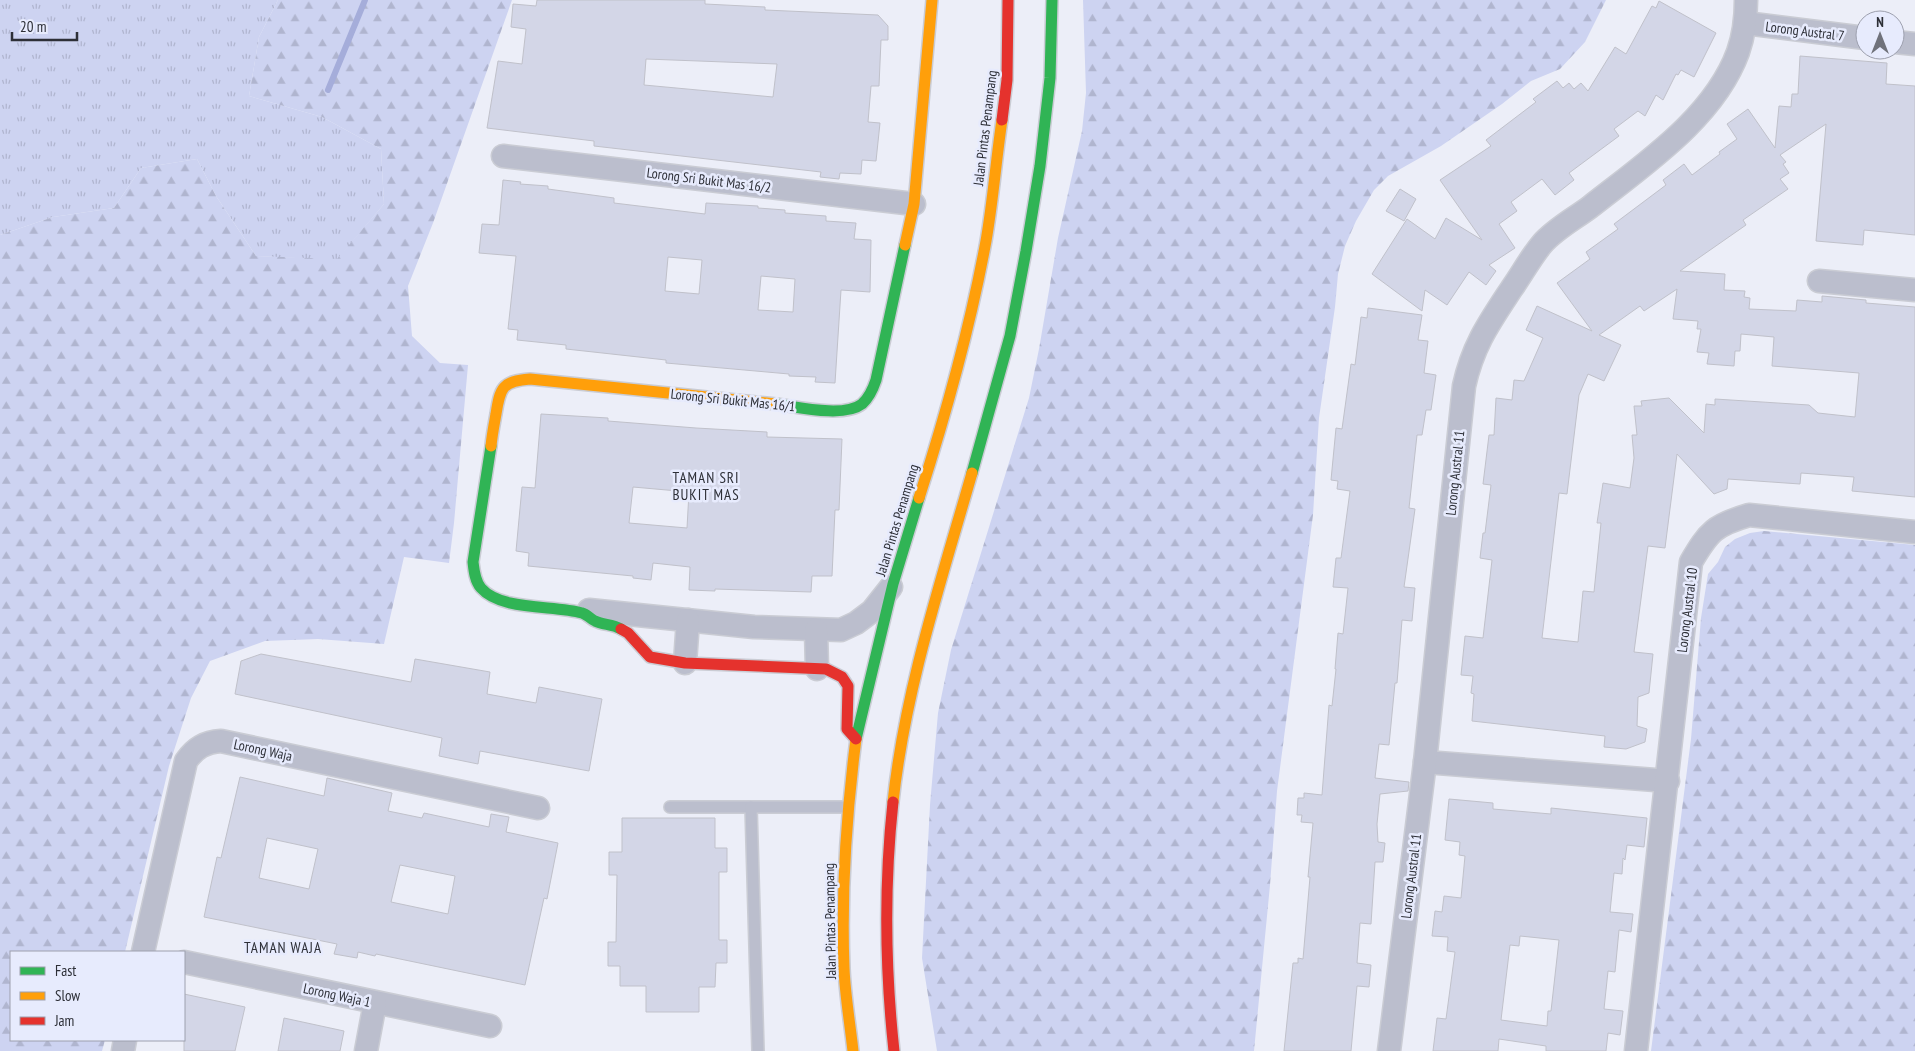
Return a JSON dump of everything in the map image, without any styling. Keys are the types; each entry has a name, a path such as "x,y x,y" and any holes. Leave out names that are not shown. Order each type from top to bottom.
{"main road":[{"name":"Lorong Sri Bukit Mas 16/1","path":"856,739 847,729 848,686 842,677 826,668 753,668 685,663 650,658 628,633 614,625 596,622 584,613 504,601 490,595 480,587 475,576 473,562 496,406 499,393 506,384 516,380 530,379 840,411 853,410 871,394 876,380 914,204 932,0"},
{"name":"Jalan Pintas Penampang","path":"853,1051 844,969 843,873 847,806 856,739 894,584 946,412 986,240 1007,80 1008,0"},
{"path":"894,1051 888,1007 886,872 893,797 903,731 915,675 1010,336 1040,166 1050,78 1052,0"}],"street":[{"name":"Lorong Austral 11","path":"1389,1051 1425,762 1464,386 1469,362 1478,342 1542,244 1675,138 1704,108 1724,82 1738,53 1745,23 1746,0"},
{"name":"Lorong Austral 7","path":"1745,23 1855,37"},
{"name":"Lorong Sri Bukit Mas 16/2","path":"503,156 914,204"},
{"path":"1820,281 1915,290"},
{"name":"Lorong Austral 10","path":"1636,1051 1668,781 1691,562 1704,540 1724,522 1749,515 1915,532"},
{"name":"Lorong Sri Bukit Mas 16/1","path":"584,613 591,609 754,627 841,630 856,623 872,611 894,584"},
{"path":"685,663 688,620"},
{"path":"816,630 817,669"},
{"name":"Lorong Waja","path":"143,951 186,762 194,750 207,743 221,741 538,808"},
{"path":"1425,762 1668,781"},
{"name":"Lorong Waja 1","path":"185,962 490,1026"},
{"path":"366,1051 375,1003"}],"lane":[{"path":"670,807 847,806"},
{"path":"751,807 758,1051"}],"green space":[{"path":"0,0 278,0 259,37 249,96 322,117 381,149 384,204 337,260 256,256 216,196 197,159 141,168 114,208 53,217 0,235"},
{"path":"278,0 512,0 433,223 408,286 412,336 440,363 468,365 449,563 404,557 384,644 318,639 265,641 210,661 191,698 169,766 125,951 10,951 10,1041 105,1041 102,1051 0,1051 0,235 53,217 114,208 141,168 197,159 216,196 256,256 337,259 384,204 381,149 322,117 249,96 259,37"},
{"path":"1083,0 1606,0 1585,42 1560,69 1531,81 1502,104 1441,146 1388,176 1374,190 1356,221 1345,246 1338,274 1319,418 1313,515 1277,791 1254,1051 937,1051 922,958 930,805 938,713 951,650 1029,398 1039,349 1058,238 1082,131 1086,93"},
{"path":"1764,531 1915,545 1915,1051 1651,1051 1691,739 1701,618 1708,574 1718,562 1725,547 1735,539 1750,533"}],"building":[{"path":"537,0 705,0 705,4 765,7 765,10 878,15 888,26 888,40 881,40 879,86 871,86 868,122 880,123 876,161 862,160 861,174 840,173 839,179 820,177 821,172 594,146 594,141 487,128 498,61 522,64 526,29 511,27 513,4 536,6","holes":["646,59 777,64 773,97 644,85"]},
{"path":"1659,1 1716,33 1694,77 1681,70 1678,75 1676,74 1663,100 1656,95 1645,116 1638,111 1614,129 1619,136 1569,173 1574,180 1555,195 1542,179 1511,202 1517,211 1499,224 1515,248 1489,265 1496,271 1486,285 1469,272 1447,305 1425,290 1422,311 1372,274 1407,219 1435,239 1446,218 1482,240 1440,180 1491,146 1486,140 1536,102 1533,99 1557,81 1563,88 1569,83 1574,89 1581,83 1588,91 1615,47 1626,54 1652,6 1656,8"},
{"path":"1800,56 1887,63 1886,84 1915,86 1915,235 1864,230 1863,245 1816,241 1826,124 1780,155 1786,162 1783,164 1789,173 1780,179 1788,189 1743,220 1746,225 1680,271 1725,274 1724,290 1745,291 1744,297 1750,298 1749,309 1796,311 1797,300 1822,302 1822,296 1866,300 1866,303 1915,307 1915,497 1852,491 1854,477 1801,473 1800,484 1728,479 1727,489 1714,494 1677,454 1665,548 1648,546 1634,652 1653,654 1649,693 1638,697 1637,726 1647,729 1645,742 1626,749 1604,747 1605,736 1472,721 1474,694 1471,693 1473,676 1461,675 1465,636 1483,638 1492,560 1480,558 1491,485 1483,484 1489,435 1494,435 1496,398 1512,400 1514,380 1524,381 1543,338 1526,330 1537,306 1592,331 1557,283 1590,259 1586,252 1618,229 1614,224 1666,185 1663,180 1684,164 1692,175 1737,139 1727,124 1748,109 1775,148 1779,106 1791,107 1792,94 1798,94","holes":["1677,289 1673,319 1698,321 1697,329 1701,329 1697,352 1709,353 1707,364 1734,366 1735,351 1740,351 1741,334 1774,337 1772,366 1859,373 1855,417 1818,413 1809,405 1715,399 1715,405 1706,404 1704,433 1669,398 1641,401 1642,406 1634,406 1637,435 1632,435 1634,458 1630,488 1603,483 1597,523 1601,523 1594,592 1583,591 1578,642 1542,638 1559,493 1567,494 1579,395 1588,374 1604,381 1621,345 1599,335 1640,306 1644,311"]},
{"path":"503,180 521,182 520,184 548,186 548,189 614,198 614,203 705,214 706,203 758,206 758,208 785,210 785,213 826,216 826,221 856,223 854,239 871,240 870,292 841,290 835,383 815,382 816,377 789,376 789,374 666,363 666,360 566,349 566,345 517,340 518,330 508,329 516,256 479,253 482,224 499,225","holes":["668,257 702,260 699,294 665,291","761,276 795,279 793,312 758,310"]},
{"path":"1400,189 1416,199 1404,221 1386,211"},
{"path":"1368,308 1422,315 1418,340 1428,341 1424,373 1436,375 1431,410 1426,410 1422,435 1417,435 1409,508 1415,509 1404,587 1415,588 1412,621 1402,620 1397,683 1395,683 1389,745 1379,744 1375,778 1409,782 1408,791 1380,794 1377,824 1378,842 1385,843 1383,862 1375,862 1371,924 1360,923 1357,963 1371,965 1369,987 1357,986 1351,1051 1284,1051 1293,963 1298,963 1298,958 1303,959 1313,823 1301,822 1302,815 1297,815 1298,798 1304,798 1304,793 1322,795 1329,705 1332,706 1338,633 1343,634 1348,588 1333,587 1336,558 1341,558 1350,491 1337,489 1338,481 1331,480 1336,428 1342,429 1351,364 1355,365 1361,317 1367,318"},
{"path":"541,414 608,418 608,421 767,432 767,437 842,439 839,510 835,510 832,576 812,576 811,592 689,590 690,567 653,563 651,580 633,578 633,576 528,566 529,553 516,551 522,487 535,488","holes":["633,487 689,492 687,528 629,523"]},
{"path":"261,654 411,682 415,659 490,672 487,694 536,703 539,687 602,699 589,771 480,751 478,764 439,756 442,738 235,694 241,661"},
{"path":"240,777 324,796 327,778 392,793 388,811 422,818 424,813 489,827 491,814 509,817 506,832 558,843 547,899 544,898 525,985 376,954 375,956 358,952 357,958 334,954 337,944 204,917 217,857 221,858","holes":["267,838 318,849 309,889 259,878","400,865 455,876 448,914 391,902"]},
{"path":"1449,799 1493,803 1493,809 1551,814 1551,808 1647,818 1644,847 1627,845 1625,860 1623,858 1622,874 1614,873 1610,912 1633,914 1631,932 1619,930 1615,972 1608,971 1604,1009 1623,1011 1620,1035 1608,1033 1606,1051 1546,1051 1546,1046 1499,1039 1498,1051 1433,1051 1437,1018 1446,1019 1455,952 1447,951 1448,937 1432,936 1435,911 1442,912 1444,896 1461,898 1465,856 1459,855 1460,842 1445,840","holes":["1520,936 1559,940 1551,1011 1548,1011 1547,1026 1501,1020 1510,945 1519,946"]},
{"path":"622,818 715,818 715,848 727,848 727,872 719,872 719,940 727,940 727,963 716,963 715,987 699,987 699,1012 646,1012 646,986 620,986 620,966 608,966 608,942 616,942 617,875 609,875 609,852 622,852"},
{"path":"185,994 245,1007 235,1051 184,1051"},
{"path":"284,1018 344,1031 340,1051 278,1051"}],"waterway":[{"path":"328,90 365,0"}],"traffic: fast":[{"path":"972,473 1010,336 1026,251 1040,166 1050,78 1052,0"},
{"path":"776,404 833,411 854,408 867,399 876,380 905,245"},
{"path":"491,446 473,562 475,576 481,588 490,595 514,604 582,613 593,620 621,629"},
{"path":"856,739 893,584 919,498"}],"traffic: slow":[{"path":"905,245 914,204 932,0"},
{"path":"919,498 939,435 973,306 988,226 1002,120"},
{"path":"491,446 497,405 501,392 508,384 521,380 530,379 776,404"},
{"path":"893,802 906,719 915,677 972,473"},
{"path":"853,1051 846,999 843,910 849,797 856,739"}],"traffic: jam":[{"path":"1002,120 1007,80 1008,0"},
{"path":"621,629 628,633 650,657 685,663 826,669 842,677 848,686 847,729 856,739"},
{"path":"893,802 888,864 887,958 894,1051"}],"district":[{"name":"TAMAN SRI BUKIT MAS","path":"706,486"},
{"name":"TAMAN WAJA","path":"283,947"}]}
